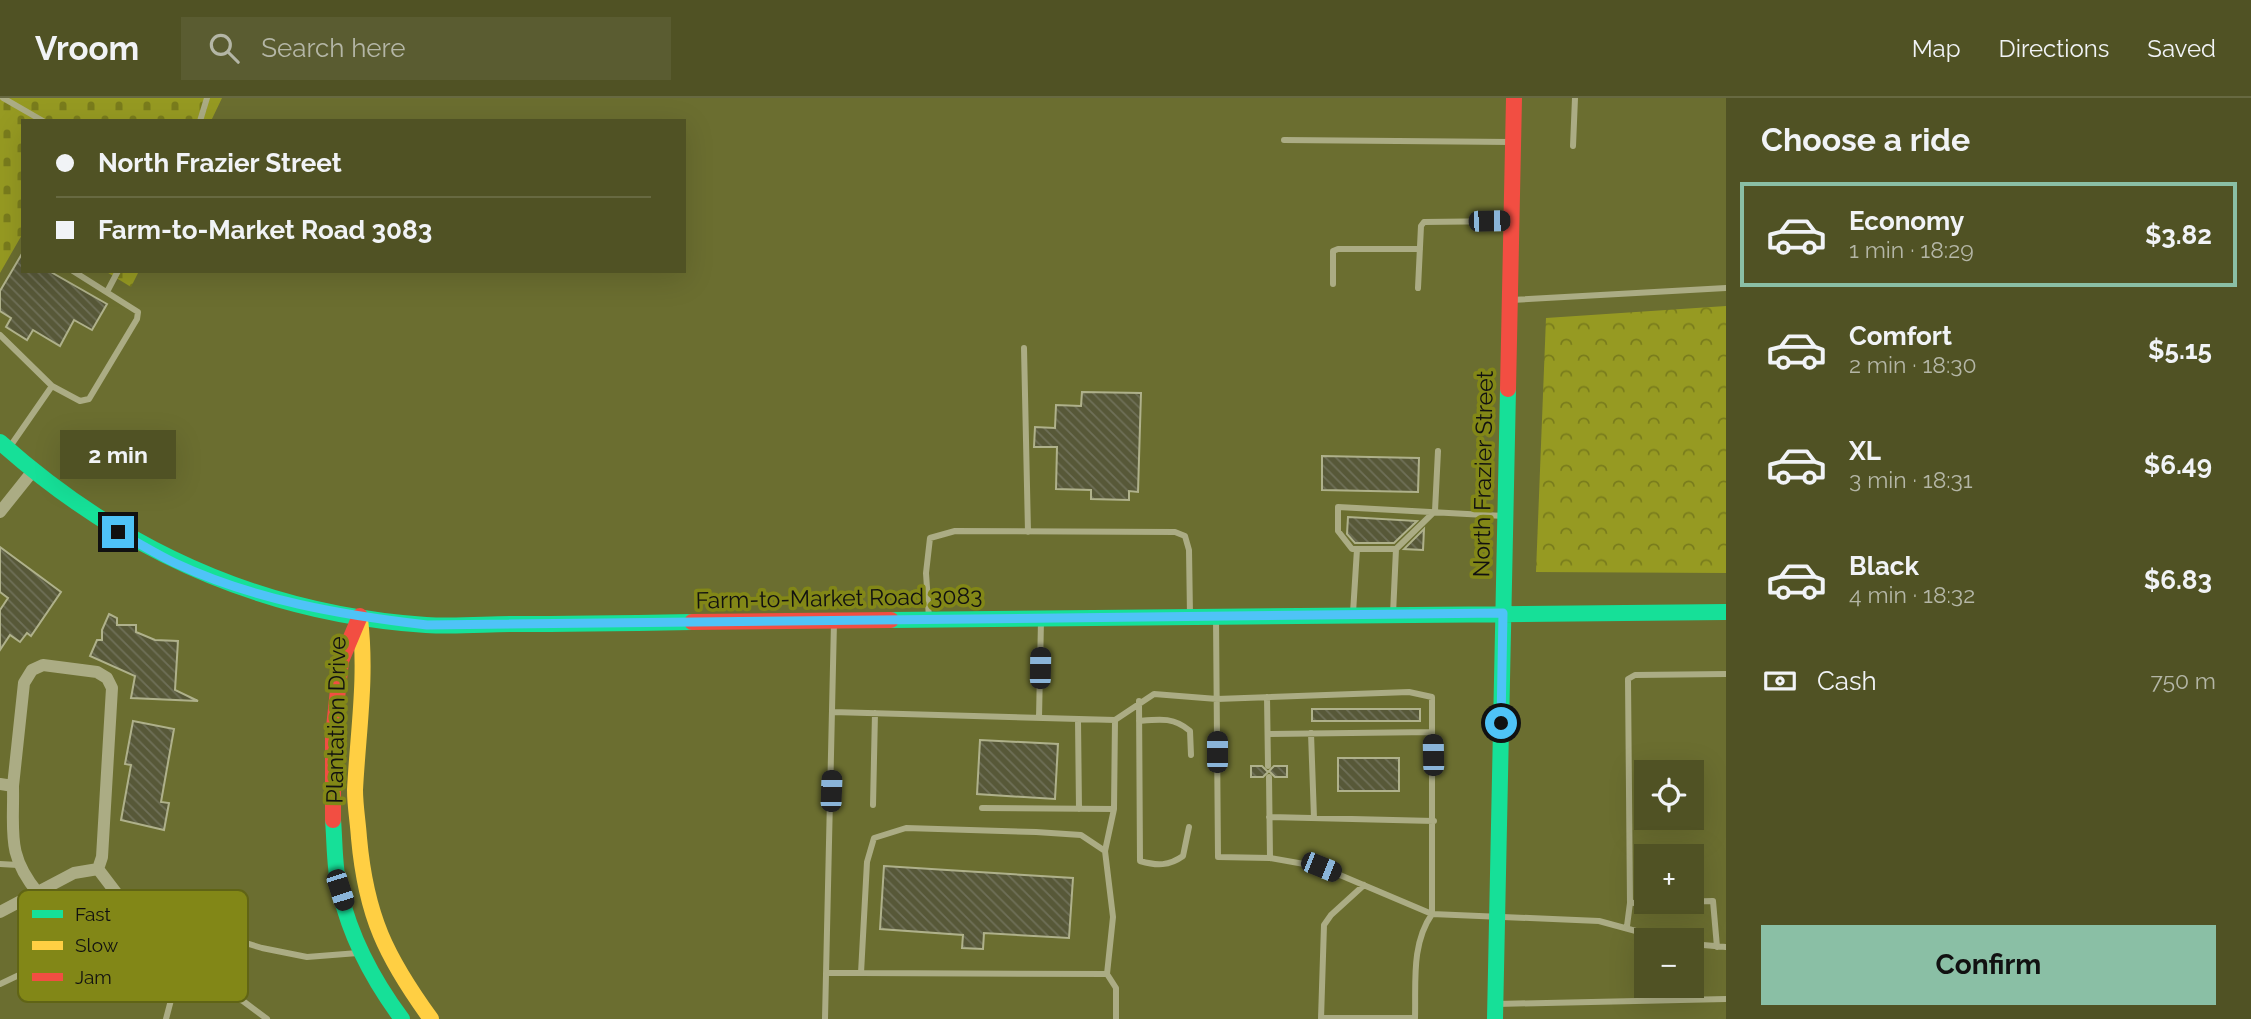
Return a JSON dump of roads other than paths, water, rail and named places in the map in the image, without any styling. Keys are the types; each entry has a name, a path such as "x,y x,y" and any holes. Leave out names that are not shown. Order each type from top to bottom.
{"main road":[{"name":"North Frazier Street","path":"1495,1012 1514,98"},
{"name":"Farm-to-Market Road 3083","path":"4,446 32,472 99,522 176,564 256,593 360,616 440,625 1726,612"},
{"name":"Plantation Drive","path":"360,616 365,664 355,793 363,885 382,943 400,975 431,1019"},
{"name":"Plantation Drive","path":"360,616 341,661 331,794 340,890 360,952 378,987 402,1019"},
{"path":"360,952 382,943"}],"street":[{"path":"0,512 32,472"},
{"path":"37,890 14,856 7,785 24,683 32,670 43,665 97,672 107,678 112,688 102,857 98,869"},
{"path":"42,890 74,873 98,869"},
{"path":"98,869 114,890"},
{"path":"0,912 18,903"}],"lane":[{"path":"3,98 40,119"},
{"path":"201,119 207,98"},
{"path":"1573,146 1575,98"},
{"path":"1284,140 1513,142"},
{"path":"1418,288 1421,226 1424,222 1511,220"},
{"path":"1333,284 1333,251 1420,249"},
{"path":"0,335 52,386 85,402 137,319 136,309 77,273"},
{"path":"108,290 117,273"},
{"path":"1509,300 1726,288"},
{"path":"1024,348 1028,531"},
{"path":"4,446 52,386"},
{"path":"1438,451 1435,511 1396,548 1352,549 1338,531 1338,507 1435,511 1505,516"},
{"path":"929,620 926,573 930,538 955,531 1175,532 1185,536 1189,550 1190,616"},
{"path":"1393,614 1396,548"},
{"path":"1353,615 1357,549"},
{"path":"1216,616 1218,857 1270,858 1321,867 1432,914 1571,919 1634,928"},
{"path":"1039,718 1041,618"},
{"path":"825,1019 834,621"},
{"path":"1627,926 1630,903 1628,679 1635,675 1726,674"},
{"path":"832,712 1115,719 1139,701 1154,694 1217,699 1409,692 1432,696 1432,914 1421,929 1418,943 1415,1018 1321,1019 1324,925 1331,915 1364,885"},
{"path":"1267,697 1268,766"},
{"path":"1139,701 1140,861 1156,866 1175,863 1184,856 1189,827"},
{"path":"873,805 875,713"},
{"path":"1078,719 1079,810"},
{"path":"1115,719 1114,809 1105,851 1113,917 1107,974 1116,988 1116,1019"},
{"path":"1139,721 1165,719 1180,722 1190,731 1191,755"},
{"path":"1268,734 1432,732"},
{"path":"1311,733 1314,818"},
{"path":"1269,777 1270,858"},
{"path":"982,808 1114,809"},
{"path":"1269,817 1434,821"},
{"path":"861,974 867,862 874,838 906,828 1036,832 1081,835 1105,851"},
{"path":"0,864 18,865"},
{"path":"1630,903 1713,901 1717,947"},
{"path":"248,944 307,957 360,952"},
{"path":"1704,945 1726,947"},
{"path":"827,973 1107,974"},
{"path":"0,984 18,975"},
{"path":"1495,1012 1726,999"},
{"path":"166,1019 170,1002"},
{"path":"244,1002 267,1019"}]}
